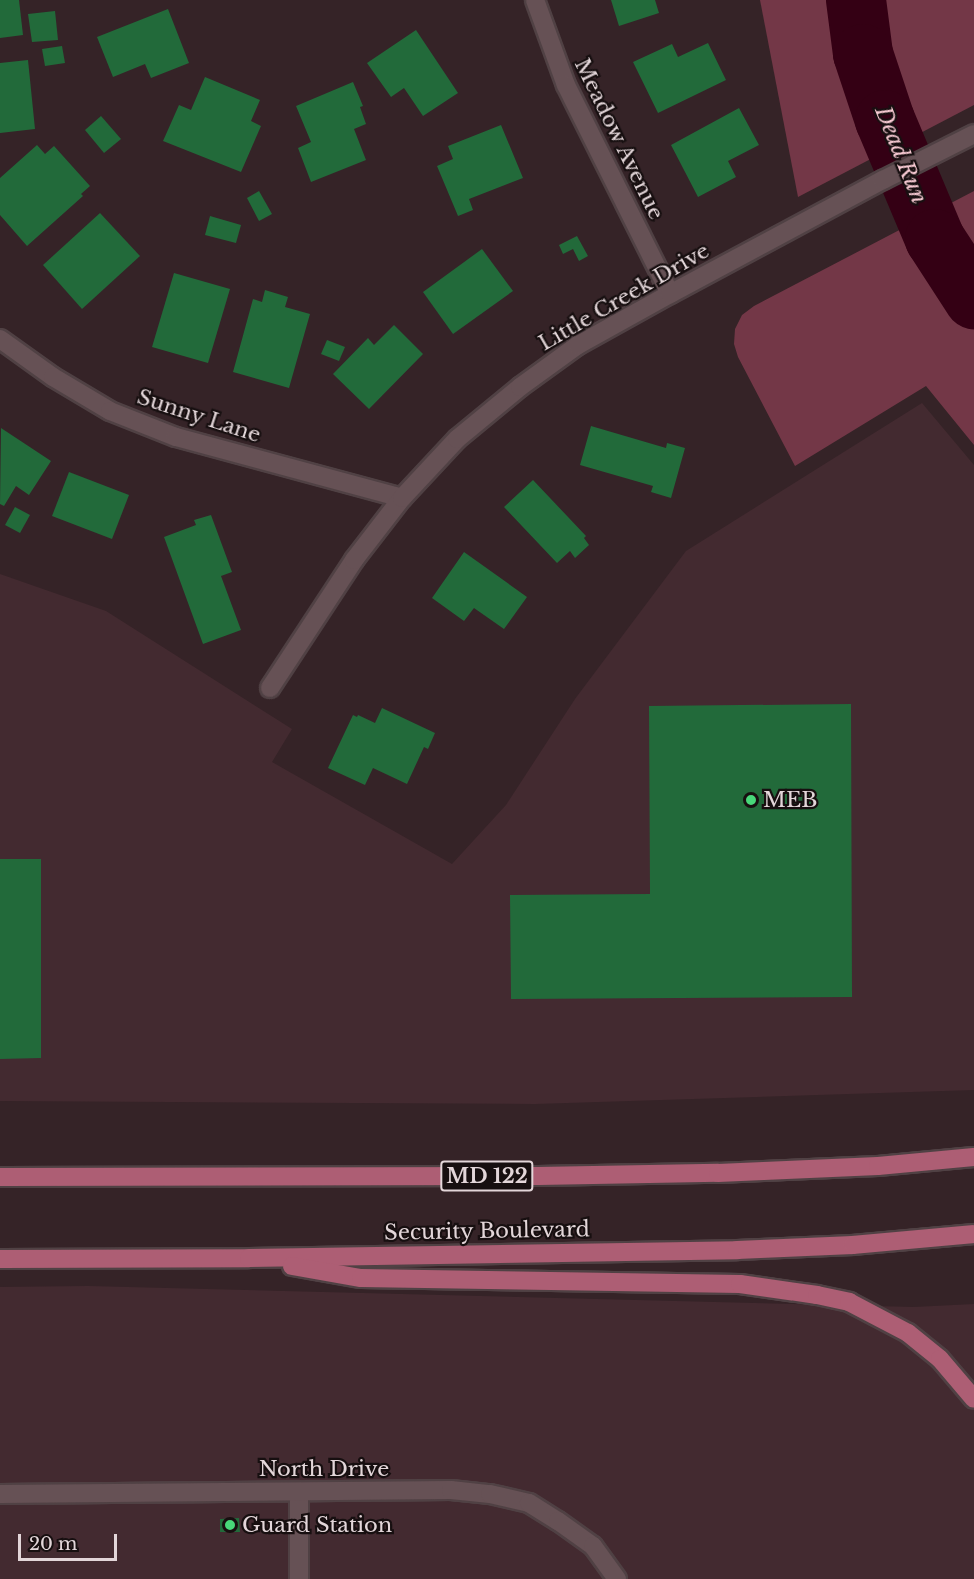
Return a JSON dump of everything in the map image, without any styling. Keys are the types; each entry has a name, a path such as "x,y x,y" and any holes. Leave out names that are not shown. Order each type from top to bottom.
{"main road":[{"name":"MD 122","path":"0,1177 538,1176 718,1173 878,1166 974,1157"},
{"name":"Security Boulevard","path":"0,1259 249,1258 737,1250 854,1245 974,1234"},
{"path":"249,1258 361,1278 740,1284 817,1295 849,1302 908,1333 939,1359 974,1399"}],"street":[{"name":"Meadow Avenue","path":"535,0 566,85 670,294"},
{"name":"Little Creek Drive","path":"270,688 354,560 402,498 457,439 520,387 578,345 883,180 974,134"},
{"name":"Sunny Lane","path":"0,339 53,376 110,411 176,437 402,498"},
{"name":"North Drive","path":"0,1494 451,1491 490,1494 529,1503 593,1546 616,1579"},
{"path":"298,1492 299,1579"}],"shaded area":[{"path":"760,0 974,0 974,105 798,197"},
{"path":"974,191 974,445 926,386 795,466 738,357 734,344 735,329 742,315 754,306"},
{"path":"922,403 974,465 974,1090 535,1104 0,1101 0,574 106,611 292,729 272,762 452,864 506,805 575,699 686,551"},
{"path":"88,1286 914,1307 974,1304 974,1579 0,1579 0,1287"}],"building":[{"path":"0,0 19,0 23,35 0,38"},
{"path":"611,0 655,0 659,13 619,26"},
{"path":"168,9 189,63 151,78 145,64 113,77 97,37"},
{"path":"55,11 58,40 32,42 28,14"},
{"path":"416,30 458,93 423,116 404,88 391,97 367,63"},
{"path":"708,43 726,80 658,113 633,62 672,44 678,57"},
{"path":"62,46 65,63 45,66 42,49"},
{"path":"28,60 35,129 0,133 0,63"},
{"path":"205,77 260,100 251,121 261,126 241,172 163,141 179,105 191,110"},
{"path":"353,82 363,106 360,107 366,124 354,129 366,160 311,182 298,148 311,142 296,106"},
{"path":"739,108 759,145 728,161 736,177 698,197 671,145"},
{"path":"101,116 121,139 104,153 85,130"},
{"path":"501,125 523,178 469,199 473,210 458,216 437,166 453,159 448,146"},
{"path":"37,145 45,154 54,146 90,186 81,194 83,196 27,246 0,215 0,178"},
{"path":"259,191 272,214 259,221 247,198"},
{"path":"100,213 140,256 82,309 43,265"},
{"path":"210,216 241,225 236,243 205,235"},
{"path":"577,236 588,256 579,261 573,249 563,254 559,245"},
{"path":"482,249 513,291 453,334 423,292"},
{"path":"174,273 230,289 208,363 152,347"},
{"path":"265,290 288,297 285,307 310,314 289,388 233,372 253,299 262,302"},
{"path":"394,325 423,354 369,409 333,374 368,338 374,345"},
{"path":"327,340 345,347 339,361 321,354"},
{"path":"591,426 666,448 667,443 685,448 671,498 651,492 653,486 580,465"},
{"path":"1,428 51,461 29,495 16,486 4,506 0,504"},
{"path":"69,472 129,495 112,539 52,516"},
{"path":"533,480 586,536 584,538 589,545 575,558 570,551 557,563 504,507"},
{"path":"15,507 30,515 20,533 5,525"},
{"path":"211,515 232,572 221,576 241,630 203,644 164,537 196,525 194,520"},
{"path":"464,552 527,597 504,629 474,608 464,621 432,598"},
{"name":"MEB","path":"851,704 852,997 511,999 510,895 650,894 649,706"},
{"path":"382,708 435,733 428,749 424,747 407,784 373,768 365,785 328,768 353,715 375,723"},
{"path":"0,859 41,859 41,1058 0,1059"},
{"name":"Guard Station","path":"239,1518 240,1532 220,1532 220,1519"}],"waterway":[{"name":"Dead Run","path":"856,0 863,54 885,120 935,239 974,299"}],"place":[{"name":"MEB","path":"751,800"},
{"name":"Guard Station","path":"230,1525"}]}
